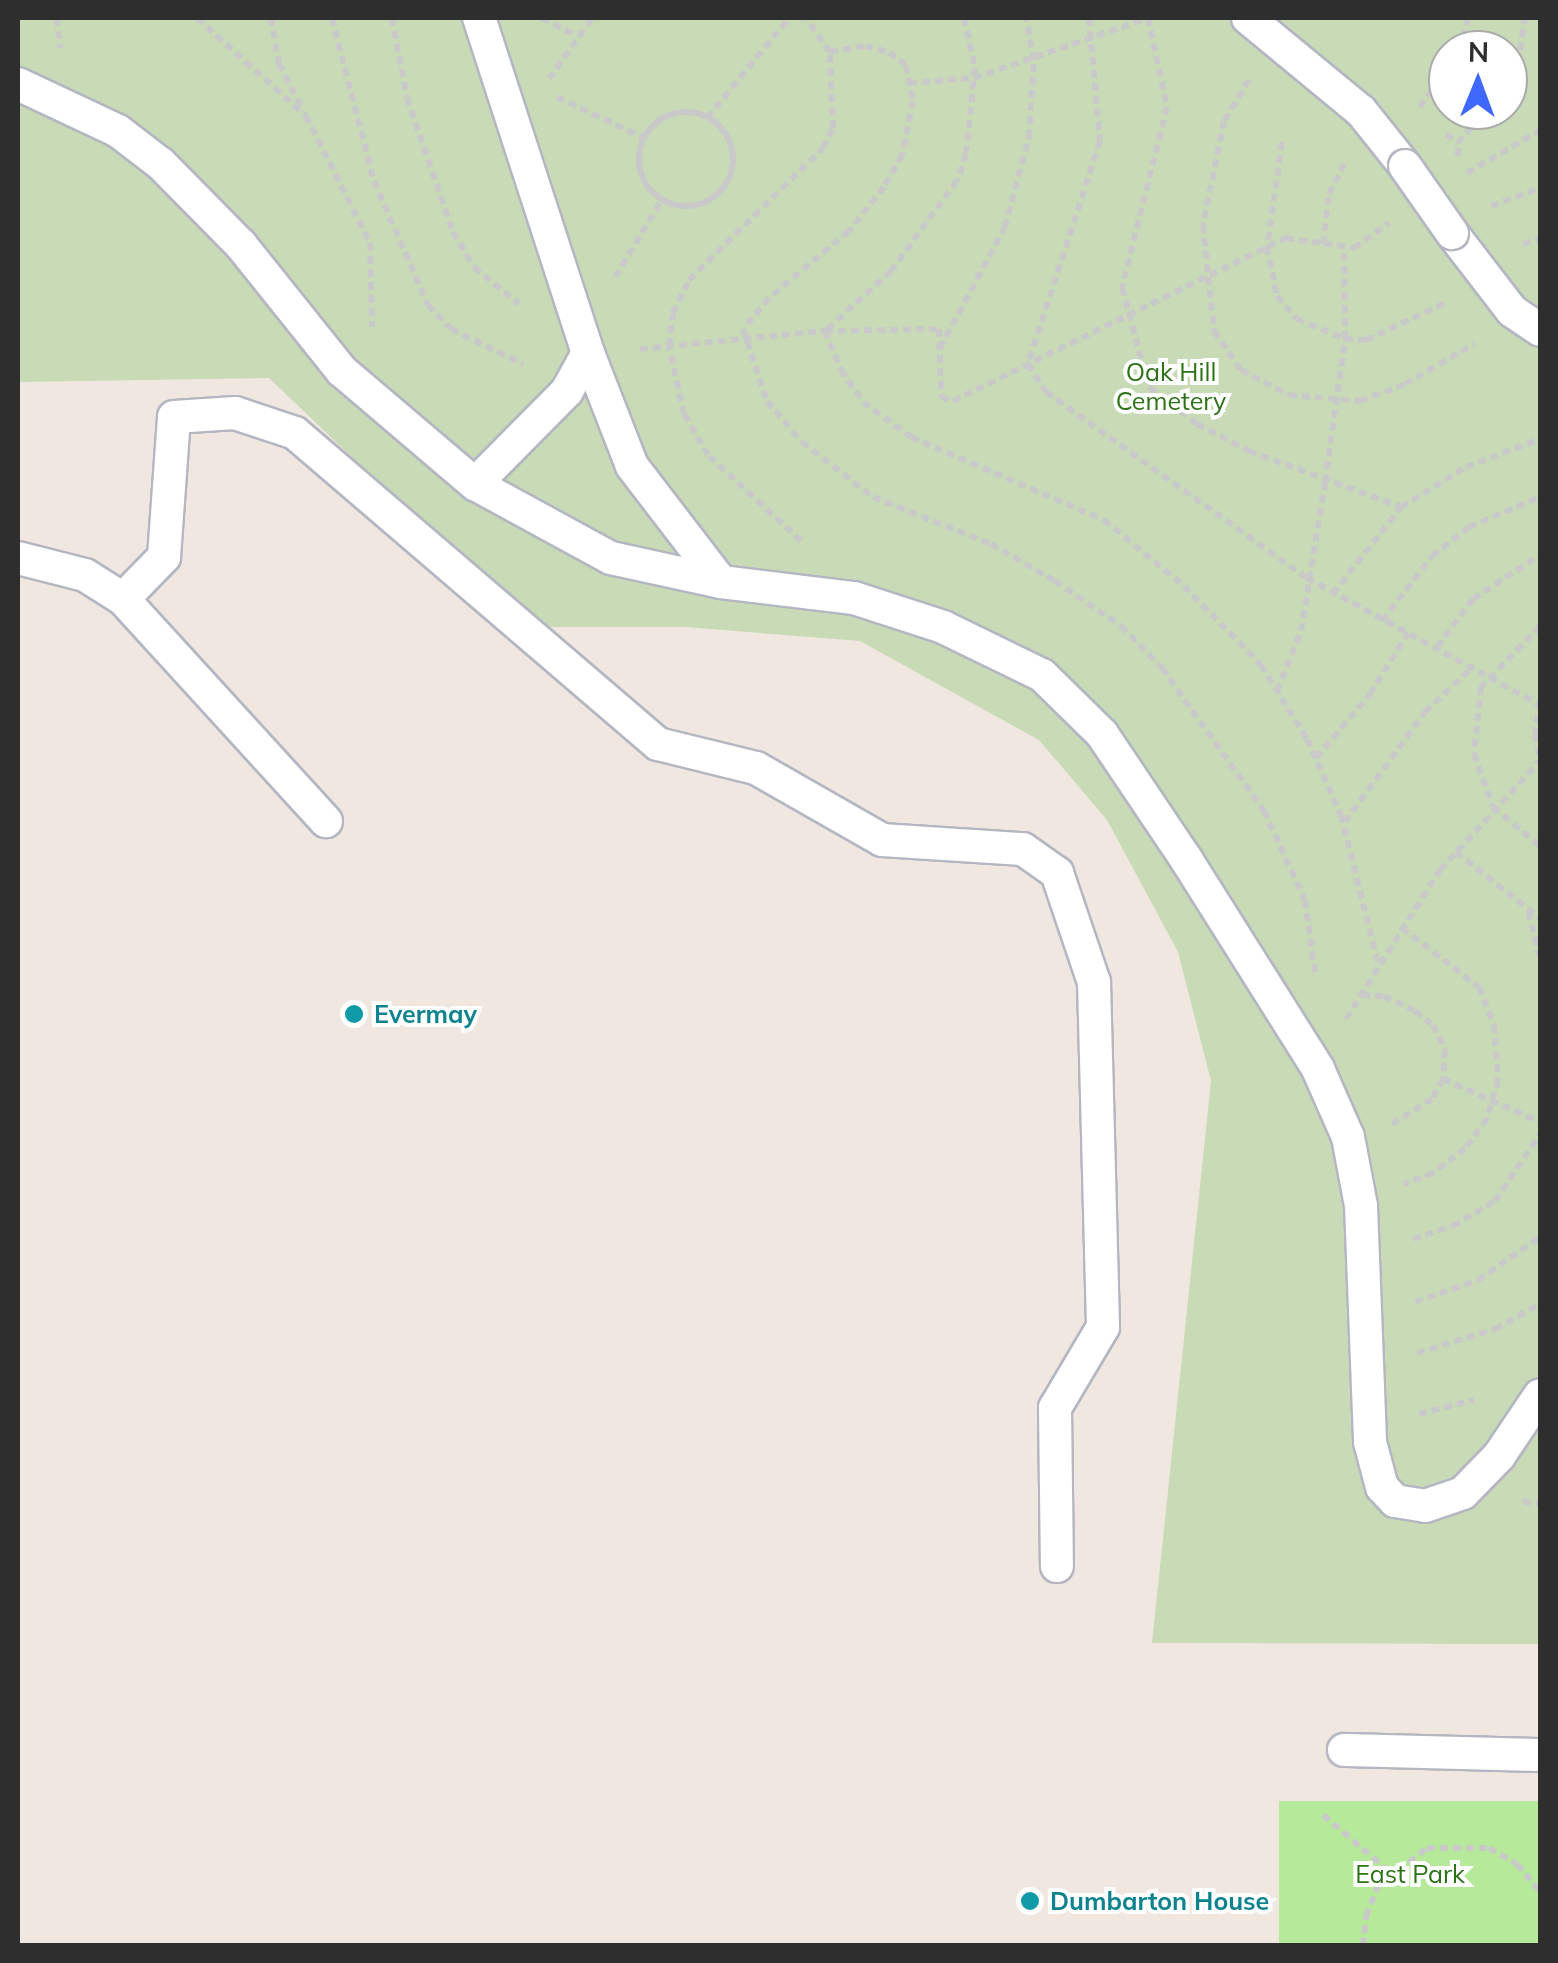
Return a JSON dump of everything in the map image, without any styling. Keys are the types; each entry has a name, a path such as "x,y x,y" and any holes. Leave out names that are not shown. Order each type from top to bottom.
{"lane":[{"path":"479,18 522,134 581,333 632,466 721,582"},
{"path":"1248,18 1361,110 1512,310 1540,330"},
{"path":"18,84 118,131 161,164 241,245 342,371 475,484 611,558 721,582 854,598 944,627 1042,675 1102,734 1176,844 1296,1036 1348,1137 1358,1192 1368,1423 1382,1488 1395,1501 1425,1506 1463,1493 1499,1456 1540,1395"},
{"path":"475,484 567,391 581,333"},
{"path":"123,599 164,557 174,418 235,413 294,433 658,744 756,768 882,840 1023,849 1057,873 1094,982 1104,1327 1055,1408 1057,1566"},
{"path":"18,558 84,576 123,599 326,821"},
{"path":"1344,1750 1540,1755"}],"path":[{"path":"196,18 306,116"},
{"path":"271,18 279,64 370,243 374,320 368,347 342,371"},
{"path":"332,18 374,182 428,305 452,329 567,391"},
{"path":"392,18 397,62 428,170 474,267 505,298 581,333 670,346 825,331 939,329 941,397 953,400 1286,238 1344,248 1367,241 1394,219"},
{"path":"542,18 577,36"},
{"path":"592,18 544,90 642,137"},
{"path":"707,118 789,18"},
{"path":"806,18 830,52 836,94 823,148 688,280 673,313 670,346 684,414 708,455 782,527 840,568 854,598"},
{"path":"825,331 890,271 957,181 974,78 964,18"},
{"path":"939,349 1004,227 1029,137 1034,60 1026,18"},
{"path":"1028,364 1100,140 1090,18"},
{"path":"910,83 974,78 1148,18 1168,107 1133,229 1122,288 1126,316 1150,387 1197,424 1325,482 1401,507"},
{"path":"1279,43 1224,121 1206,189 1206,278 1214,330 1241,370 1289,395 1360,401 1406,384 1498,329 1512,310"},
{"path":"830,52 865,46 889,52 906,65 913,100 902,155 884,187 848,231 769,298 743,328 767,402 802,442 873,497 991,544 1120,626 1212,730 1264,811 1304,900 1316,966 1310,999 1296,1036 1335,1031 1456,852 1493,807 1540,760 1535,734 1540,703 1489,672 1382,621 1307,578 1109,442 1046,392 1028,364"},
{"path":"1428,95 1417,110 1428,119"},
{"path":"668,112 707,118 732,156 726,186 700,205 663,198 643,174 642,137 668,112"},
{"path":"1442,130 1458,143"},
{"path":"1469,130 1458,143 1459,177 1540,132"},
{"path":"1282,142 1267,248 1276,296 1296,320 1345,339 1396,330 1446,302"},
{"path":"1322,244 1329,194 1344,163"},
{"path":"1490,206 1540,188"},
{"path":"581,333 663,198"},
{"path":"1277,691 1301,631 1325,482 1345,339 1344,248"},
{"path":"825,331 863,402 911,436 1104,520 1184,586 1277,691 1316,758 1344,823 1378,964"},
{"path":"1333,594 1401,507 1466,467 1540,439"},
{"path":"1382,621 1432,556 1456,537 1509,505 1540,497"},
{"path":"1437,647 1473,598 1540,555"},
{"path":"1540,626 1489,672 1475,712 1474,754 1479,782 1493,807 1540,846"},
{"path":"1316,758 1370,694 1408,633"},
{"path":"1344,823 1425,712 1474,666"},
{"path":"1456,852 1540,918"},
{"path":"1528,912 1540,958"},
{"path":"1358,1192 1433,1173 1465,1148 1492,1101 1498,1080 1494,1025 1478,987 1402,928"},
{"path":"1348,1137 1393,1123 1432,1099 1443,1079 1445,1050 1433,1025 1384,996 1362,994"},
{"path":"1443,1079 1540,1122"},
{"path":"1362,1250 1453,1226 1495,1201 1540,1134"},
{"path":"1364,1313 1478,1280 1540,1237"},
{"path":"1366,1361 1430,1351 1540,1304"},
{"path":"1368,1423 1484,1397"},
{"path":"1323,1815 1391,1873"},
{"path":"1364,1946 1366,1916 1391,1873 1426,1848 1458,1844 1489,1848 1516,1864 1540,1891"}],"green space":[{"name":"Oak Hill Cemetery","path":"18,18 1540,18 1540,1644 1152,1643 1211,1081 1178,952 1107,820 1039,740 860,641 685,627 529,627 269,378 18,382"},
{"name":"East Park","path":"1279,1801 1540,1801 1540,1945 1279,1945"}],"place":[{"name":"Evermay","path":"354,1014"},
{"name":"Dumbarton House","path":"1030,1901"}]}
